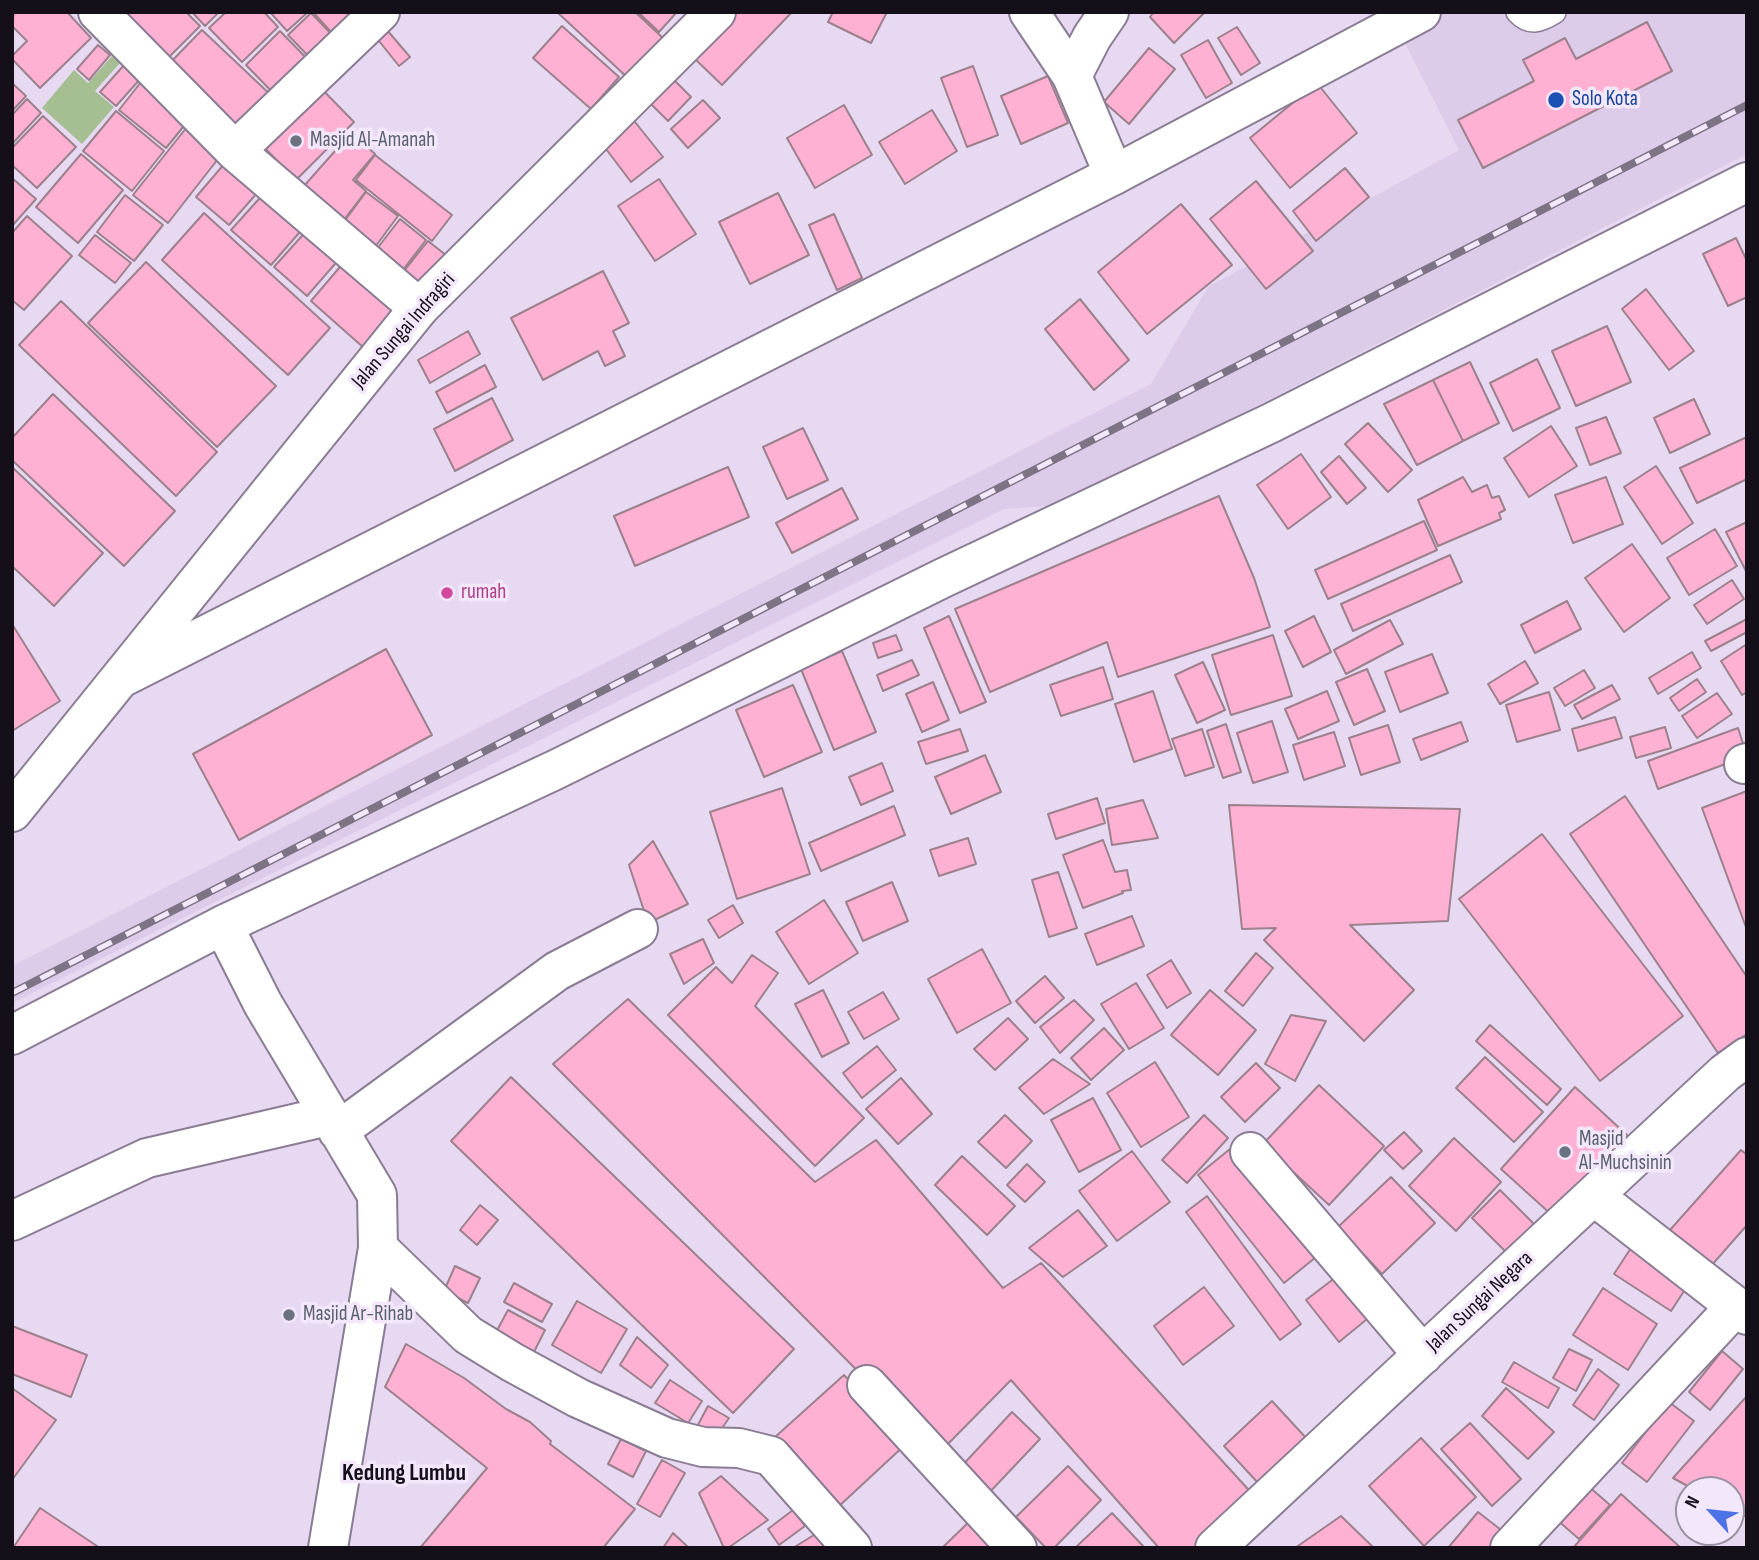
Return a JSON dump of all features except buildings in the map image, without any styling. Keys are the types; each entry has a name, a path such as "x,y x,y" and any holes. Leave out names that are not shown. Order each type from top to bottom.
{"street":[{"path":"98,12 235,151 419,308"},
{"name":"Jalan Sungai Indragiri","path":"12,812 419,308 716,12"},
{"path":"1029,12 1072,76 1114,175"},
{"path":"1072,76 1092,37 1109,12"},
{"path":"123,677 1114,175 1421,12"},
{"path":"235,151 374,14"},
{"path":"12,1035 223,925 555,770 955,572 1271,423 1747,181"},
{"path":"223,925 262,1004 377,1195 378,1248 328,1548"},
{"path":"12,1221 147,1158 333,1123 557,971 638,929"},
{"name":"Jalan Sungai Negara","path":"1215,1548 1725,1073 1747,1057"},
{"path":"1250,1152 1423,1355"},
{"path":"1510,1548 1741,1310 1594,1196"},
{"path":"378,1248 468,1335 567,1392 667,1438 703,1447 739,1448 771,1456 852,1548"},
{"path":"867,1385 1017,1548"}],"lane":[{"path":"1518,12 1529,20 1540,21 1555,12"}],"shaded area":[{"path":"1446,12 1747,12 1747,154 1064,505 1004,509 12,1003 12,966 1151,384 1208,287 1459,150 1401,35"}],"green space":[{"path":"112,56 120,63 95,91 114,107 82,144 42,108 74,70 88,83"}],"railway":[{"path":"12,993 1747,105"}],"place":[{"name":"Solo Kota","path":"1556,100"},
{"name":"Masjid Al-Amanah","path":"296,141"},
{"name":"rumah","path":"447,593"},
{"name":"Masjid Al-Muchsinin","path":"1565,1152"},
{"name":"Masjid Ar-Rihab","path":"289,1315"}],"district":[{"name":"Kedung Lumbu","path":"404,1474"}]}
